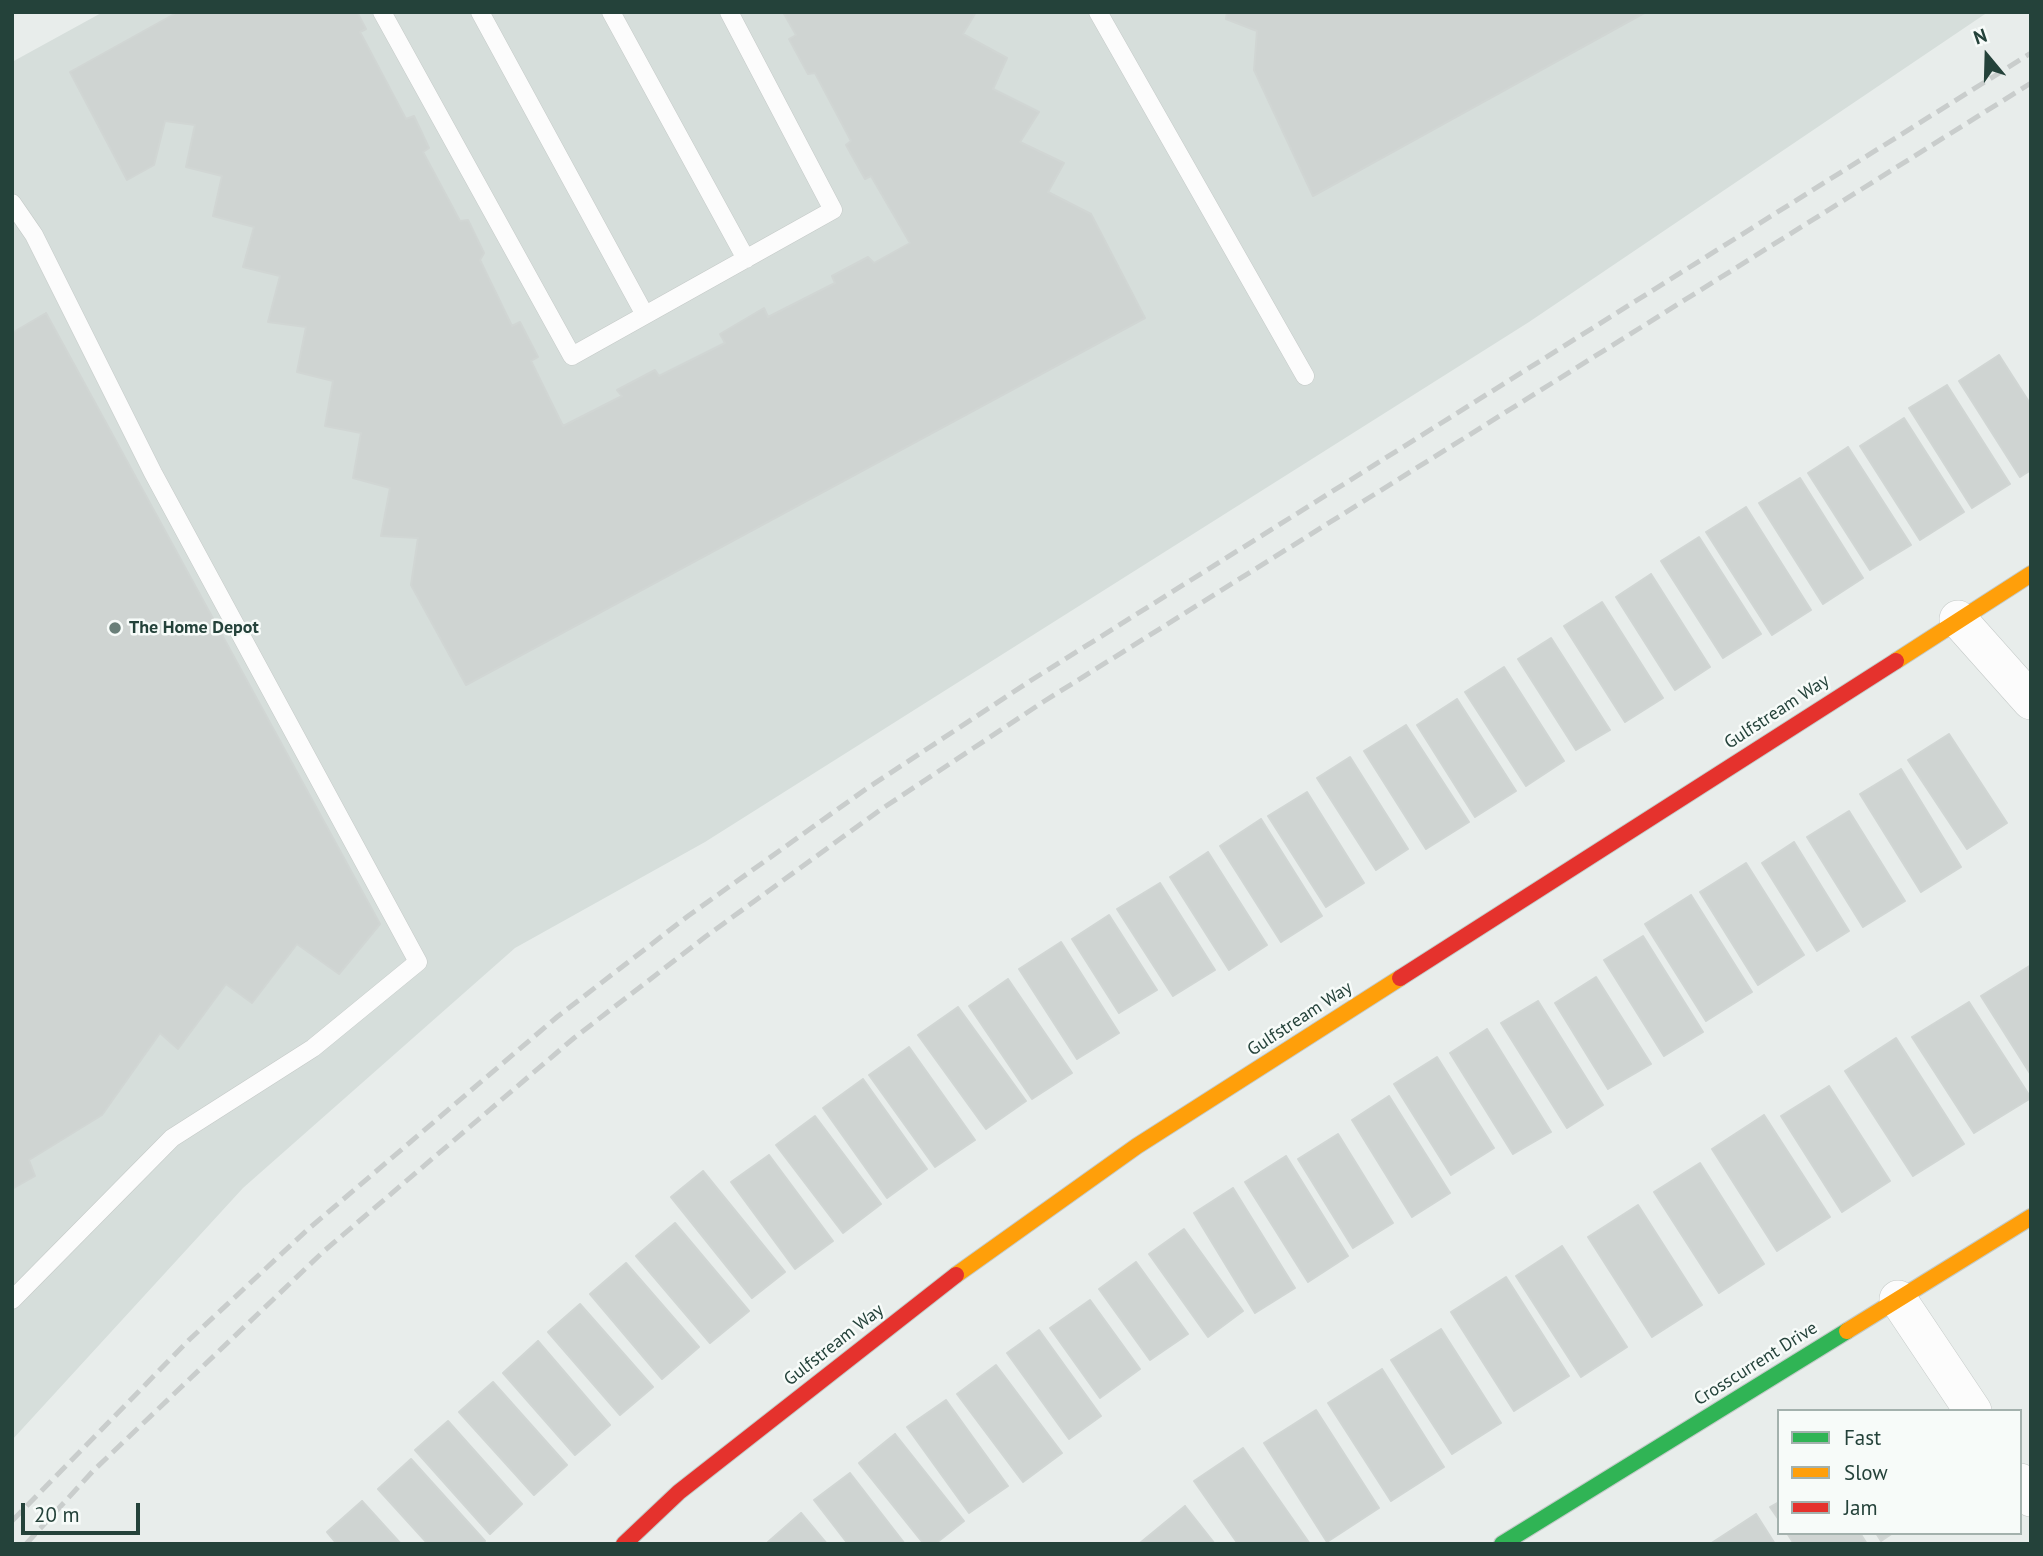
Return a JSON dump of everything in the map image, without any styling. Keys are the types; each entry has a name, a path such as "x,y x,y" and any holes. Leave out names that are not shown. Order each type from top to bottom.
{"street":[{"name":"Gulfstream Way","path":"624,1544 679,1492 969,1264 1137,1146 2031,574"},
{"path":"1958,619 2031,701"},
{"name":"Crosscurrent Drive","path":"1502,1544 2031,1217"},
{"path":"1898,1299 1972,1409"}],"lane":[{"path":"382,12 572,356 833,210 729,12"},
{"path":"480,12 645,315"},
{"path":"611,12 746,258"},
{"path":"1098,12 1304,376"},
{"path":"12,203 34,235 153,472 418,962 313,1048 172,1138 12,1300"}],"shaded area":[{"path":"103,12 1988,12 1529,322 705,842 515,948 243,1188 12,1440 12,62"}],"building":[{"path":"178,12 357,12 366,29 360,32 406,119 414,116 429,148 423,152 460,221 468,220 484,253 480,260 512,326 520,322 538,357 531,361 563,426 622,396 617,390 655,370 659,376 725,343 720,334 764,308 768,317 835,283 832,276 868,257 874,263 910,243 871,176 865,179 846,145 851,141 815,73 808,74 789,39 796,35 783,12 976,12 963,34 1007,58 993,89 1039,112 1020,142 1064,163 1048,192 1091,214 1145,318 466,685 411,585 418,538 381,536 390,488 353,478 361,433 325,426 333,381 297,372 306,327 268,322 280,276 243,267 254,227 213,216 222,176 186,167 195,125 165,121 154,165 127,180 70,72"},
{"path":"1227,12 1646,12 1313,196 1254,70 1257,31 1226,19"},
{"name":"The Home Depot","path":"46,313 380,924 339,974 297,944 252,1003 226,984 178,1049 160,1033 102,1115 29,1160 35,1176 12,1189 12,333"},
{"path":"1999,355 2031,405 2031,470 2020,477 1959,381"},
{"path":"1947,385 2010,484 1972,508 1909,408"},
{"path":"1904,418 1964,512 1920,540 1860,446"},
{"path":"1848,447 1911,545 1870,570 1808,473"},
{"path":"1800,478 1863,578 1823,604 1759,503"},
{"path":"1746,507 1811,610 1772,635 1706,532"},
{"path":"1699,537 1761,634 1723,658 1661,561"},
{"path":"1651,574 1710,667 1675,690 1616,597"},
{"path":"1602,602 1663,698 1625,722 1564,626"},
{"path":"1551,638 1610,730 1576,750 1518,659"},
{"path":"1504,667 1564,761 1526,786 1465,692"},
{"path":"1457,699 1516,791 1475,817 1417,725"},
{"path":"1406,725 1469,822 1426,849 1364,751"},
{"path":"1949,734 2007,823 1967,849 1908,760"},
{"path":"1350,757 1408,849 1376,870 1317,778"},
{"path":"1901,769 1961,867 1921,892 1860,794"},
{"path":"1307,792 1364,883 1326,907 1268,816"},
{"path":"1849,811 1905,901 1863,927 1807,837"},
{"path":"1261,819 1322,916 1281,942 1220,846"},
{"path":"1794,842 1849,931 1817,951 1762,863"},
{"path":"1208,852 1267,945 1229,970 1170,877"},
{"path":"1746,863 1804,955 1758,985 1700,892"},
{"path":"1160,883 1215,970 1173,996 1117,909"},
{"path":"1691,895 1752,992 1706,1021 1645,924"},
{"path":"1109,915 1157,990 1119,1013 1072,939"},
{"path":"1643,936 1703,1032 1664,1056 1604,960"},
{"path":"1061,942 1119,1033 1077,1059 1019,969"},
{"path":"2031,965 2031,1075 1981,996"},
{"path":"1596,977 1651,1064 1608,1089 1555,1003"},
{"path":"1008,979 1072,1073 1032,1099 969,1006"},
{"path":"1538,1001 1603,1105 1567,1128 1501,1023"},
{"path":"1969,1002 2031,1098 1974,1133 1912,1037"},
{"path":"958,1007 1026,1101 986,1129 918,1035"},
{"path":"1487,1029 1551,1132 1513,1154 1450,1053"},
{"path":"1896,1038 1964,1144 1913,1176 1845,1071"},
{"path":"909,1047 975,1140 935,1167 869,1075"},
{"path":"1437,1057 1494,1148 1451,1175 1394,1084"},
{"path":"863,1079 927,1169 887,1198 823,1108"},
{"path":"1829,1086 1890,1181 1842,1212 1781,1116"},
{"path":"1389,1096 1450,1193 1412,1217 1352,1120"},
{"path":"1764,1115 1830,1217 1777,1251 1712,1149"},
{"path":"815,1116 881,1204 843,1233 776,1145"},
{"path":"1338,1134 1393,1223 1353,1248 1298,1159"},
{"path":"769,1155 833,1241 795,1269 731,1182"},
{"path":"1286,1156 1348,1256 1308,1282 1245,1182"},
{"path":"1700,1163 1764,1264 1719,1293 1654,1192"},
{"path":"703,1171 785,1272 752,1298 671,1197"},
{"path":"1233,1188 1295,1288 1255,1313 1194,1213"},
{"path":"1638,1205 1702,1305 1652,1337 1588,1237"},
{"path":"675,1223 749,1311 710,1343 636,1256"},
{"path":"1184,1229 1243,1311 1208,1337 1149,1254"},
{"path":"1562,1246 1627,1347 1581,1377 1516,1276"},
{"path":"1136,1262 1188,1334 1150,1360 1099,1289"},
{"path":"626,1263 699,1347 662,1379 590,1294"},
{"path":"1506,1277 1569,1376 1514,1411 1451,1312"},
{"path":"1090,1300 1140,1369 1100,1398 1050,1328"},
{"path":"580,1304 653,1387 620,1415 548,1332"},
{"path":"1441,1329 1501,1423 1452,1454 1391,1360"},
{"path":"1039,1330 1101,1416 1069,1439 1007,1353"},
{"path":"538,1341 610,1425 575,1455 503,1373"},
{"path":"996,1365 1062,1453 1023,1482 957,1394"},
{"path":"1382,1369 1444,1467 1391,1501 1328,1403"},
{"path":"493,1382 567,1465 534,1495 459,1412"},
{"path":"946,1400 1008,1486 969,1513 907,1427"},
{"path":"1316,1410 1379,1508 1327,1542 1264,1443"},
{"path":"448,1421 522,1504 490,1534 415,1450"},
{"path":"895,1434 964,1521 935,1544 924,1544 859,1463"},
{"path":"1243,1448 1310,1544 1238,1544 1194,1481"},
{"path":"411,1459 485,1541 481,1544 428,1544 378,1489"},
{"path":"850,1473 905,1544 848,1544 814,1500"},
{"path":"362,1501 401,1544 337,1544 327,1532"},
{"path":"1777,1503 1777,1517 1770,1507"},
{"path":"1185,1506 1215,1544 1140,1543"},
{"path":"801,1513 827,1544 768,1542"},
{"path":"1756,1514 1775,1544 1710,1544"},
{"path":"1788,1535 1861,1535 1867,1544 1794,1544"},
{"path":"1877,1535 1890,1535 1881,1541"}],"railway":[{"path":"12,1521 190,1339 306,1231 557,1017 688,916 866,789 1030,681 2031,53"},
{"path":"26,1544 93,1471 324,1251 574,1038 705,937 880,810 1043,702 2031,83"}],"traffic: fast":[{"path":"1502,1544 1847,1331"}],"traffic: slow":[{"path":"1896,661 2031,574"},
{"path":"956,1275 1137,1146 1400,978"},
{"path":"1847,1331 2031,1217"}],"traffic: jam":[{"path":"1400,978 1896,661"},
{"path":"624,1544 679,1492 956,1275"}],"place":[{"name":"The Home Depot","path":"115,628"}]}
